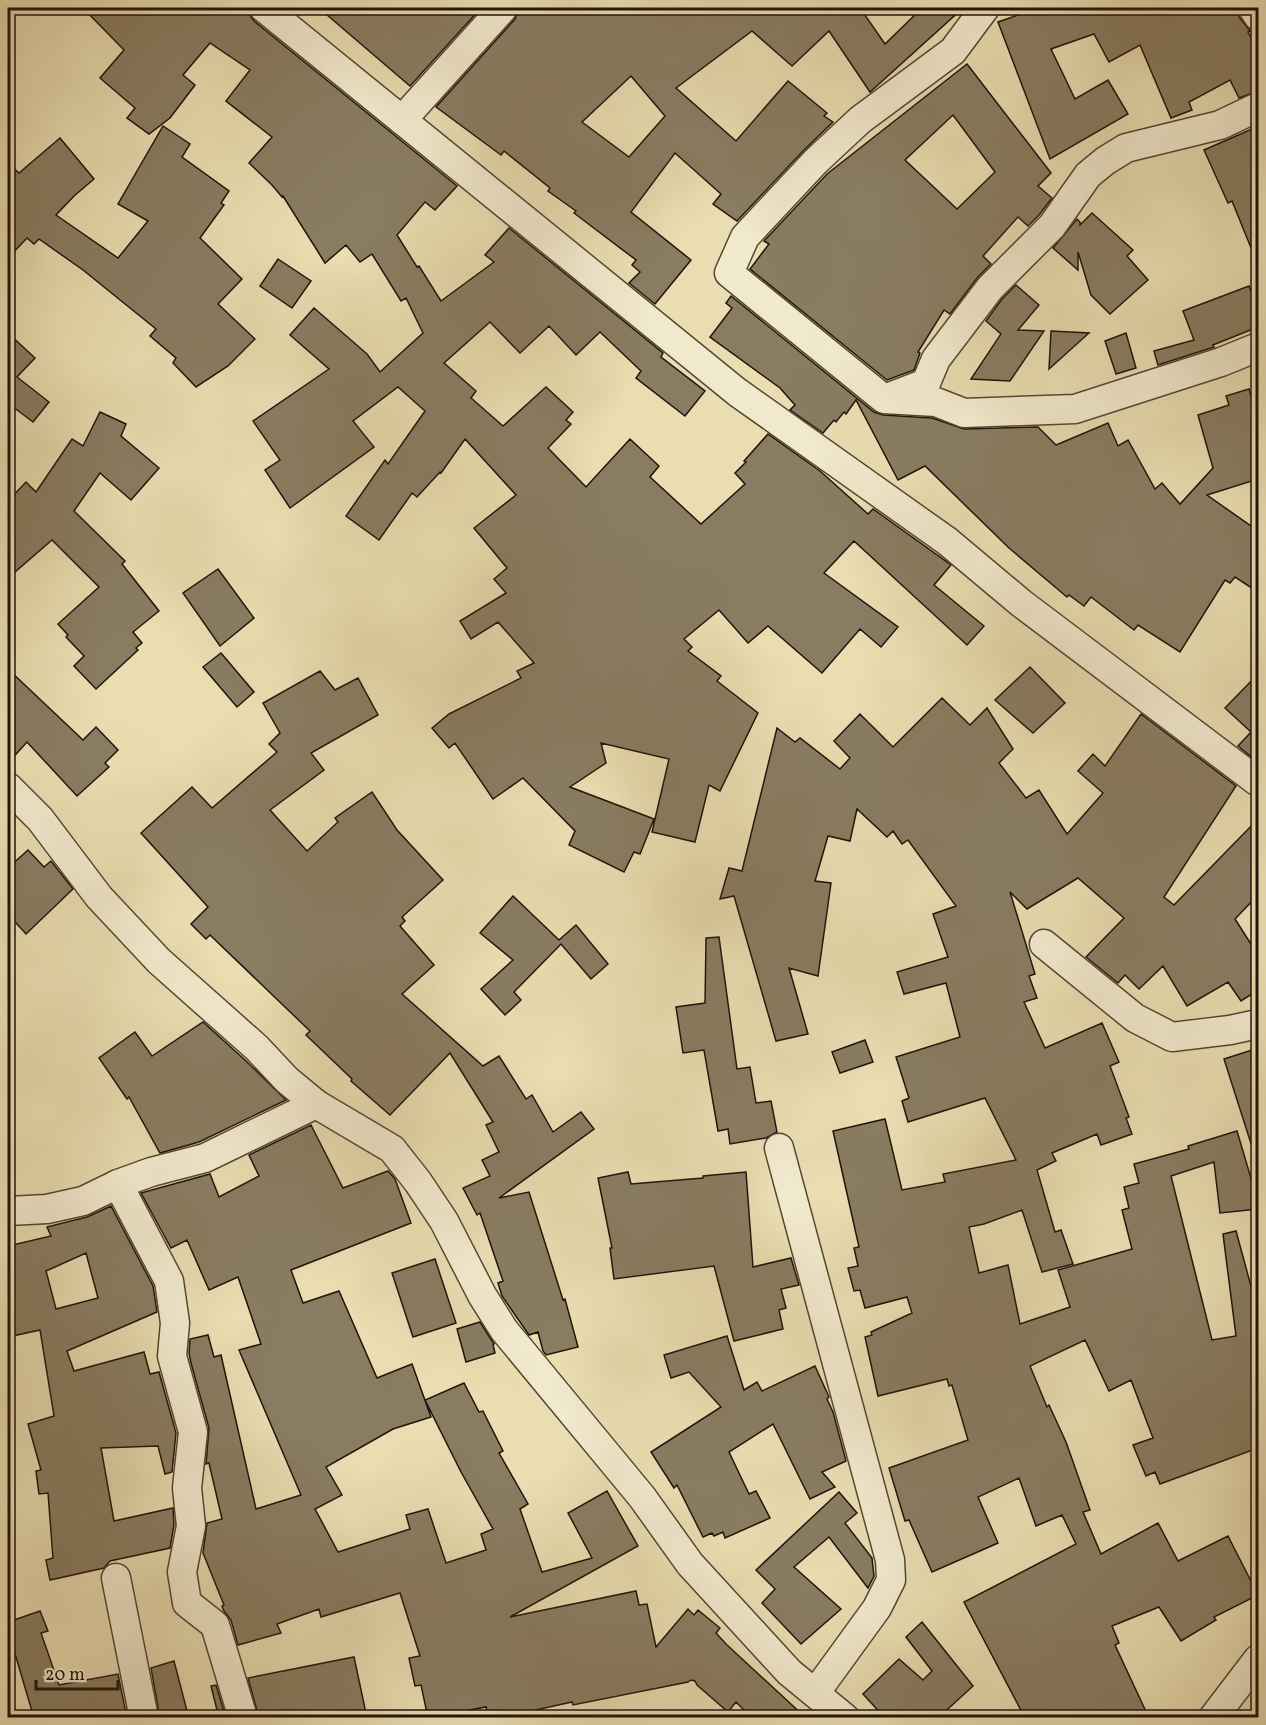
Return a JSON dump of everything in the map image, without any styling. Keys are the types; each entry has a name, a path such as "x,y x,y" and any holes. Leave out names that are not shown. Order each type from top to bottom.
{"street":[{"path":"264,8 737,392 947,541 1021,603 1258,782"},
{"path":"402,120 503,8"},
{"path":"985,8 953,51 860,120 815,162 744,237 729,273 884,399 936,402 964,413 1075,409 1221,362 1258,346"},
{"path":"1253,8 1258,16"},
{"path":"884,399 926,383 936,359 990,288 1052,226 1088,175 1105,161 1126,148 1220,125 1258,108"},
{"path":"8,787 40,819 99,897 159,961 257,1047 287,1080 316,1104 392,1149 444,1221 482,1294 504,1330 642,1497 690,1564 789,1672 845,1718"},
{"path":"1044,944 1135,1018 1172,1037 1258,1024"},
{"path":"8,1211 65,1207 83,1201 118,1184 151,1172 205,1158 316,1104"},
{"path":"779,1148 890,1560 891,1580 877,1608 816,1692"},
{"path":"118,1184 169,1281 175,1323 172,1356 193,1432 188,1488 191,1526 182,1572 187,1603 215,1625 243,1718"},
{"path":"116,1578 144,1718"},
{"path":"1213,1718 1258,1659"}],"building":[{"path":"83,8 248,8 254,21 457,186 435,210 425,202 397,235 441,301 494,262 485,255 509,228 663,353 661,357 705,391 685,416 636,378 641,371 600,332 576,355 549,326 520,353 490,322 444,363 476,391 471,398 503,426 546,387 573,412 566,420 571,424 548,448 586,487 630,439 659,466 650,477 701,524 745,484 735,473 768,434 820,471 868,514 873,509 951,565 934,585 984,626 967,645 854,541 824,573 898,627 881,647 860,629 822,673 768,626 748,643 719,610 684,639 692,647 688,651 721,676 717,681 758,713 720,791 709,785 695,842 652,832 669,759 601,743 606,763 570,787 654,819 640,854 634,852 624,872 569,845 575,831 523,778 493,799 455,743 449,748 432,728 449,714 521,678 517,671 534,663 498,622 471,639 460,621 506,593 494,579 507,568 474,528 516,495 465,439 441,473 417,497 412,493 379,540 346,516 385,460 388,464 425,411 398,387 353,421 374,447 290,508 265,470 280,460 253,421 329,369 290,335 314,308 367,354 380,372 423,333 406,298 401,301 372,254 360,262 346,245 325,263 283,196 249,163 272,137 226,101 250,70 210,43 183,75 195,85 170,118 149,134 127,118 135,108 100,78 124,50"},
{"path":"319,8 481,8 410,86"},
{"path":"519,8 860,8 885,44 922,8 963,8 870,92 829,31 792,66 752,31 676,88 736,141 788,81 827,113 824,116 833,122 737,221 713,204 721,194 675,153 631,212 691,260 655,304 629,283 640,272 632,265 636,260 574,213 576,211 548,191 550,188 504,151 501,155 436,107 515,19","holes":["631,76 665,116 629,157 582,122"]},
{"path":"1038,8 1237,8 1239,17 1250,31 1248,32 1258,50 1258,91 1239,98 1230,80 1189,102 1192,110 1171,118 1140,45 1109,62 1094,34 1051,49 1075,99 1108,80 1128,114 1050,159 998,22"},
{"path":"967,64 1051,173 1038,186 1052,198 1028,226 1018,217 983,256 991,264 977,278 950,314 944,310 918,352 920,353 914,370 887,380 750,269 769,244 764,241 827,174","holes":["953,115 995,172 957,209 905,160"]},
{"path":"163,126 190,144 182,157 229,191 221,203 224,205 200,238 242,279 218,304 255,339 228,366 196,387 173,363 176,358 150,336 156,329 83,270 39,239 34,244 27,238 8,258 8,163 19,173 60,138 94,179 56,215 118,258 148,221 118,204"},
{"path":"1252,129 1258,142 1258,265 1232,201 1228,203 1204,150"},
{"path":"1092,213 1133,250 1127,256 1148,280 1110,314 1091,295 1078,252 1078,270 1053,248 1077,219 1080,225"},
{"path":"278,259 311,281 292,308 260,286"},
{"path":"1016,285 1039,305 1018,330 1044,331 1010,381 971,379 1001,334 986,321"},
{"path":"1249,286 1258,310 1258,327 1213,345 1214,347 1158,365 1154,351 1194,340 1183,311"},
{"path":"731,296 874,412 883,415 932,418 964,429 1038,427 1056,445 1108,423 1118,446 1128,440 1155,489 1162,483 1180,504 1213,468 1198,415 1229,405 1226,396 1249,389 1258,422 1258,479 1207,495 1258,531 1258,592 1235,577 1230,583 1225,580 1180,652 1138,625 1134,630 1091,597 1084,606 1069,595 1067,597 1009,548 925,466 898,480 856,400 846,414 844,412 836,422 834,420 823,433 790,410 795,405 780,388 710,337 732,308 726,303"},
{"path":"1051,331 1089,333 1049,369"},
{"path":"8,333 35,358 17,377 49,402 33,422 8,403"},
{"path":"1126,333 1136,368 1116,374 1105,341"},
{"path":"100,412 126,424 121,436 159,468 131,500 100,473 74,511 125,561 122,564 159,611 133,632 142,643 136,648 138,650 96,689 74,666 84,656 66,637 68,635 58,624 99,587 52,540 8,578 8,501 26,482 36,492 72,439 83,446"},
{"path":"218,569 254,618 220,646 183,593"},
{"path":"221,653 254,692 237,707 203,667"},
{"path":"1030,667 1065,703 1033,733 995,700"},
{"path":"8,669 83,740 96,727 118,750 105,763 109,767 77,796 27,742 8,763"},
{"path":"320,671 335,690 358,678 378,715 311,753 324,770 270,810 307,851 338,822 335,818 372,792 397,830 443,880 402,917 405,921 400,926 434,965 402,994 483,1066 499,1056 526,1099 532,1095 553,1132 581,1112 594,1129 499,1198 529,1192 563,1300 565,1299 578,1347 546,1355 538,1332 529,1335 502,1296 498,1283 503,1281 480,1213 477,1215 463,1188 490,1176 482,1160 499,1152 486,1125 493,1122 450,1053 390,1115 351,1081 352,1079 306,1035 310,1031 210,935 206,939 191,924 208,907 141,833 192,787 212,808 277,752 269,744 280,733 263,703"},
{"path":"1258,674 1258,752 1254,759 1238,746 1251,732 1225,708"},
{"path":"942,698 970,725 987,708 1013,749 999,763 1026,798 1039,790 1067,834 1103,793 1078,771 1093,754 1105,766 1141,714 1236,786 1164,897 1174,905 1258,819 1258,895 1235,919 1258,955 1258,990 1241,1001 1228,982 1187,1006 1163,966 1139,989 1125,975 1118,983 1086,957 1124,918 1078,878 1027,909 1010,892 1035,974 1029,976 1037,998 1024,1002 1045,1048 1102,1023 1119,1062 1110,1066 1129,1117 1126,1118 1132,1134 1101,1145 1097,1134 1052,1153 1056,1161 1037,1170 1055,1232 1061,1230 1073,1264 1042,1272 1022,1210 969,1227 979,1273 1008,1265 1020,1324 1070,1307 1058,1270 1132,1249 1122,1210 1129,1208 1124,1187 1139,1183 1134,1164 1189,1149 1188,1146 1237,1131 1258,1202 1258,1209 1220,1213 1214,1162 1171,1176 1212,1340 1236,1336 1223,1234 1236,1231 1258,1312 1258,1448 1160,1484 1155,1472 1146,1476 1133,1445 1153,1438 1131,1380 1109,1391 1085,1340 1030,1366 1047,1407 1049,1405 1066,1442 1090,1510 1083,1512 1101,1554 1158,1523 1178,1561 1228,1536 1258,1595 1214,1617 1216,1620 1181,1641 1159,1607 1112,1626 1119,1643 1115,1645 1149,1718 1025,1718 964,1602 1076,1544 1062,1515 1036,1526 1019,1478 978,1497 998,1543 932,1572 909,1520 905,1521 889,1468 968,1440 952,1385 949,1386 947,1379 878,1396 865,1337 912,1313 907,1297 865,1308 860,1290 854,1291 848,1268 858,1266 854,1248 859,1247 833,1131 885,1119 902,1190 945,1182 943,1174 1016,1160 985,1098 908,1122 902,1101 909,1098 896,1057 960,1037 946,983 904,994 897,972 948,957 933,914 956,906 908,840 902,844 893,831 887,837 857,809 850,841 828,836 815,881 831,883 818,976 789,968 808,1034 776,1041 734,896 720,899 729,868 742,871 777,728 795,742 800,738 840,769 850,758 834,741 860,714 893,747"},
{"path":"28,850 44,867 51,861 73,889 26,934 8,914 8,868"},
{"path":"513,896 559,940 576,925 608,964 591,979 561,944 514,992 521,1000 505,1015 481,989 513,960 480,933"},
{"path":"719,937 737,1069 750,1067 756,1103 771,1101 777,1132 766,1138 730,1144 728,1129 718,1131 704,1050 683,1053 676,1007 705,1003 706,938"},
{"path":"203,1022 286,1100 199,1142 160,1153 129,1097 127,1099 99,1058 135,1032 152,1056"},
{"path":"865,1040 873,1062 840,1073 832,1052"},
{"path":"1258,1048 1258,1153 1254,1153 1224,1059"},
{"path":"311,1125 343,1188 388,1171 395,1179 411,1223 291,1270 303,1303 339,1291 377,1378 412,1364 431,1417 393,1429 326,1467 342,1495 315,1509 338,1552 410,1529 406,1515 428,1509 446,1563 486,1550 481,1534 493,1529 425,1400 464,1383 479,1412 483,1411 503,1451 499,1453 528,1504 520,1509 542,1572 592,1558 568,1513 607,1491 638,1546 510,1617 636,1591 639,1605 647,1604 656,1647 688,1609 694,1615 698,1610 720,1628 716,1633 726,1644 806,1718 752,1718 736,1702 728,1712 695,1681 691,1680 573,1705 572,1702 531,1711 533,1718 488,1718 486,1707 428,1718 421,1685 415,1686 409,1658 420,1656 400,1593 321,1617 319,1609 277,1624 281,1633 238,1645 231,1620 224,1611 222,1606 224,1605 203,1553 207,1523 222,1519 209,1463 206,1464 209,1428 191,1363 190,1339 208,1335 214,1357 221,1355 256,1509 301,1495 239,1350 261,1344 238,1277 209,1290 187,1240 171,1248 141,1193 210,1174 219,1197 259,1176 249,1155"},
{"path":"628,1172 631,1184 746,1172 753,1267 791,1258 799,1285 781,1289 786,1308 779,1310 783,1329 734,1341 714,1266 614,1279 610,1248 612,1248 598,1178"},
{"path":"111,1206 153,1286 157,1312 67,1351 74,1371 144,1352 150,1374 159,1372 176,1433 172,1472 165,1474 158,1446 101,1448 114,1521 173,1508 174,1525 170,1548 110,1561 104,1568 50,1580 46,1560 53,1558 48,1493 39,1494 36,1471 41,1470 28,1424 54,1416 40,1330 8,1337 8,1246 51,1236 47,1227 87,1217","holes":["86,1253 98,1298 56,1309 46,1271"]},
{"path":"435,1259 456,1323 413,1337 392,1273"},
{"path":"480,1322 494,1344 495,1353 466,1362 457,1329"},
{"path":"727,1336 744,1390 757,1382 762,1391 815,1366 829,1397 827,1399 833,1412 846,1461 822,1472 835,1487 810,1499 773,1424 729,1452 749,1494 756,1491 770,1518 725,1538 723,1532 703,1537 677,1485 674,1488 651,1452 721,1407 689,1372 671,1378 664,1355"},
{"path":"839,1492 857,1513 845,1523 872,1558 874,1576 868,1588 829,1537 794,1567 841,1609 801,1644 762,1603 775,1589 756,1570"},
{"path":"40,1611 48,1631 41,1633 59,1685 118,1674 127,1718 34,1718 8,1637 8,1622"},
{"path":"922,1622 973,1686 938,1718 885,1718 863,1694 899,1659 923,1680 932,1671 906,1637"},
{"path":"354,1657 367,1718 259,1718 248,1678"},
{"path":"174,1661 187,1711 160,1718 151,1668"},
{"path":"216,1685 226,1718 219,1718 211,1686"}]}
